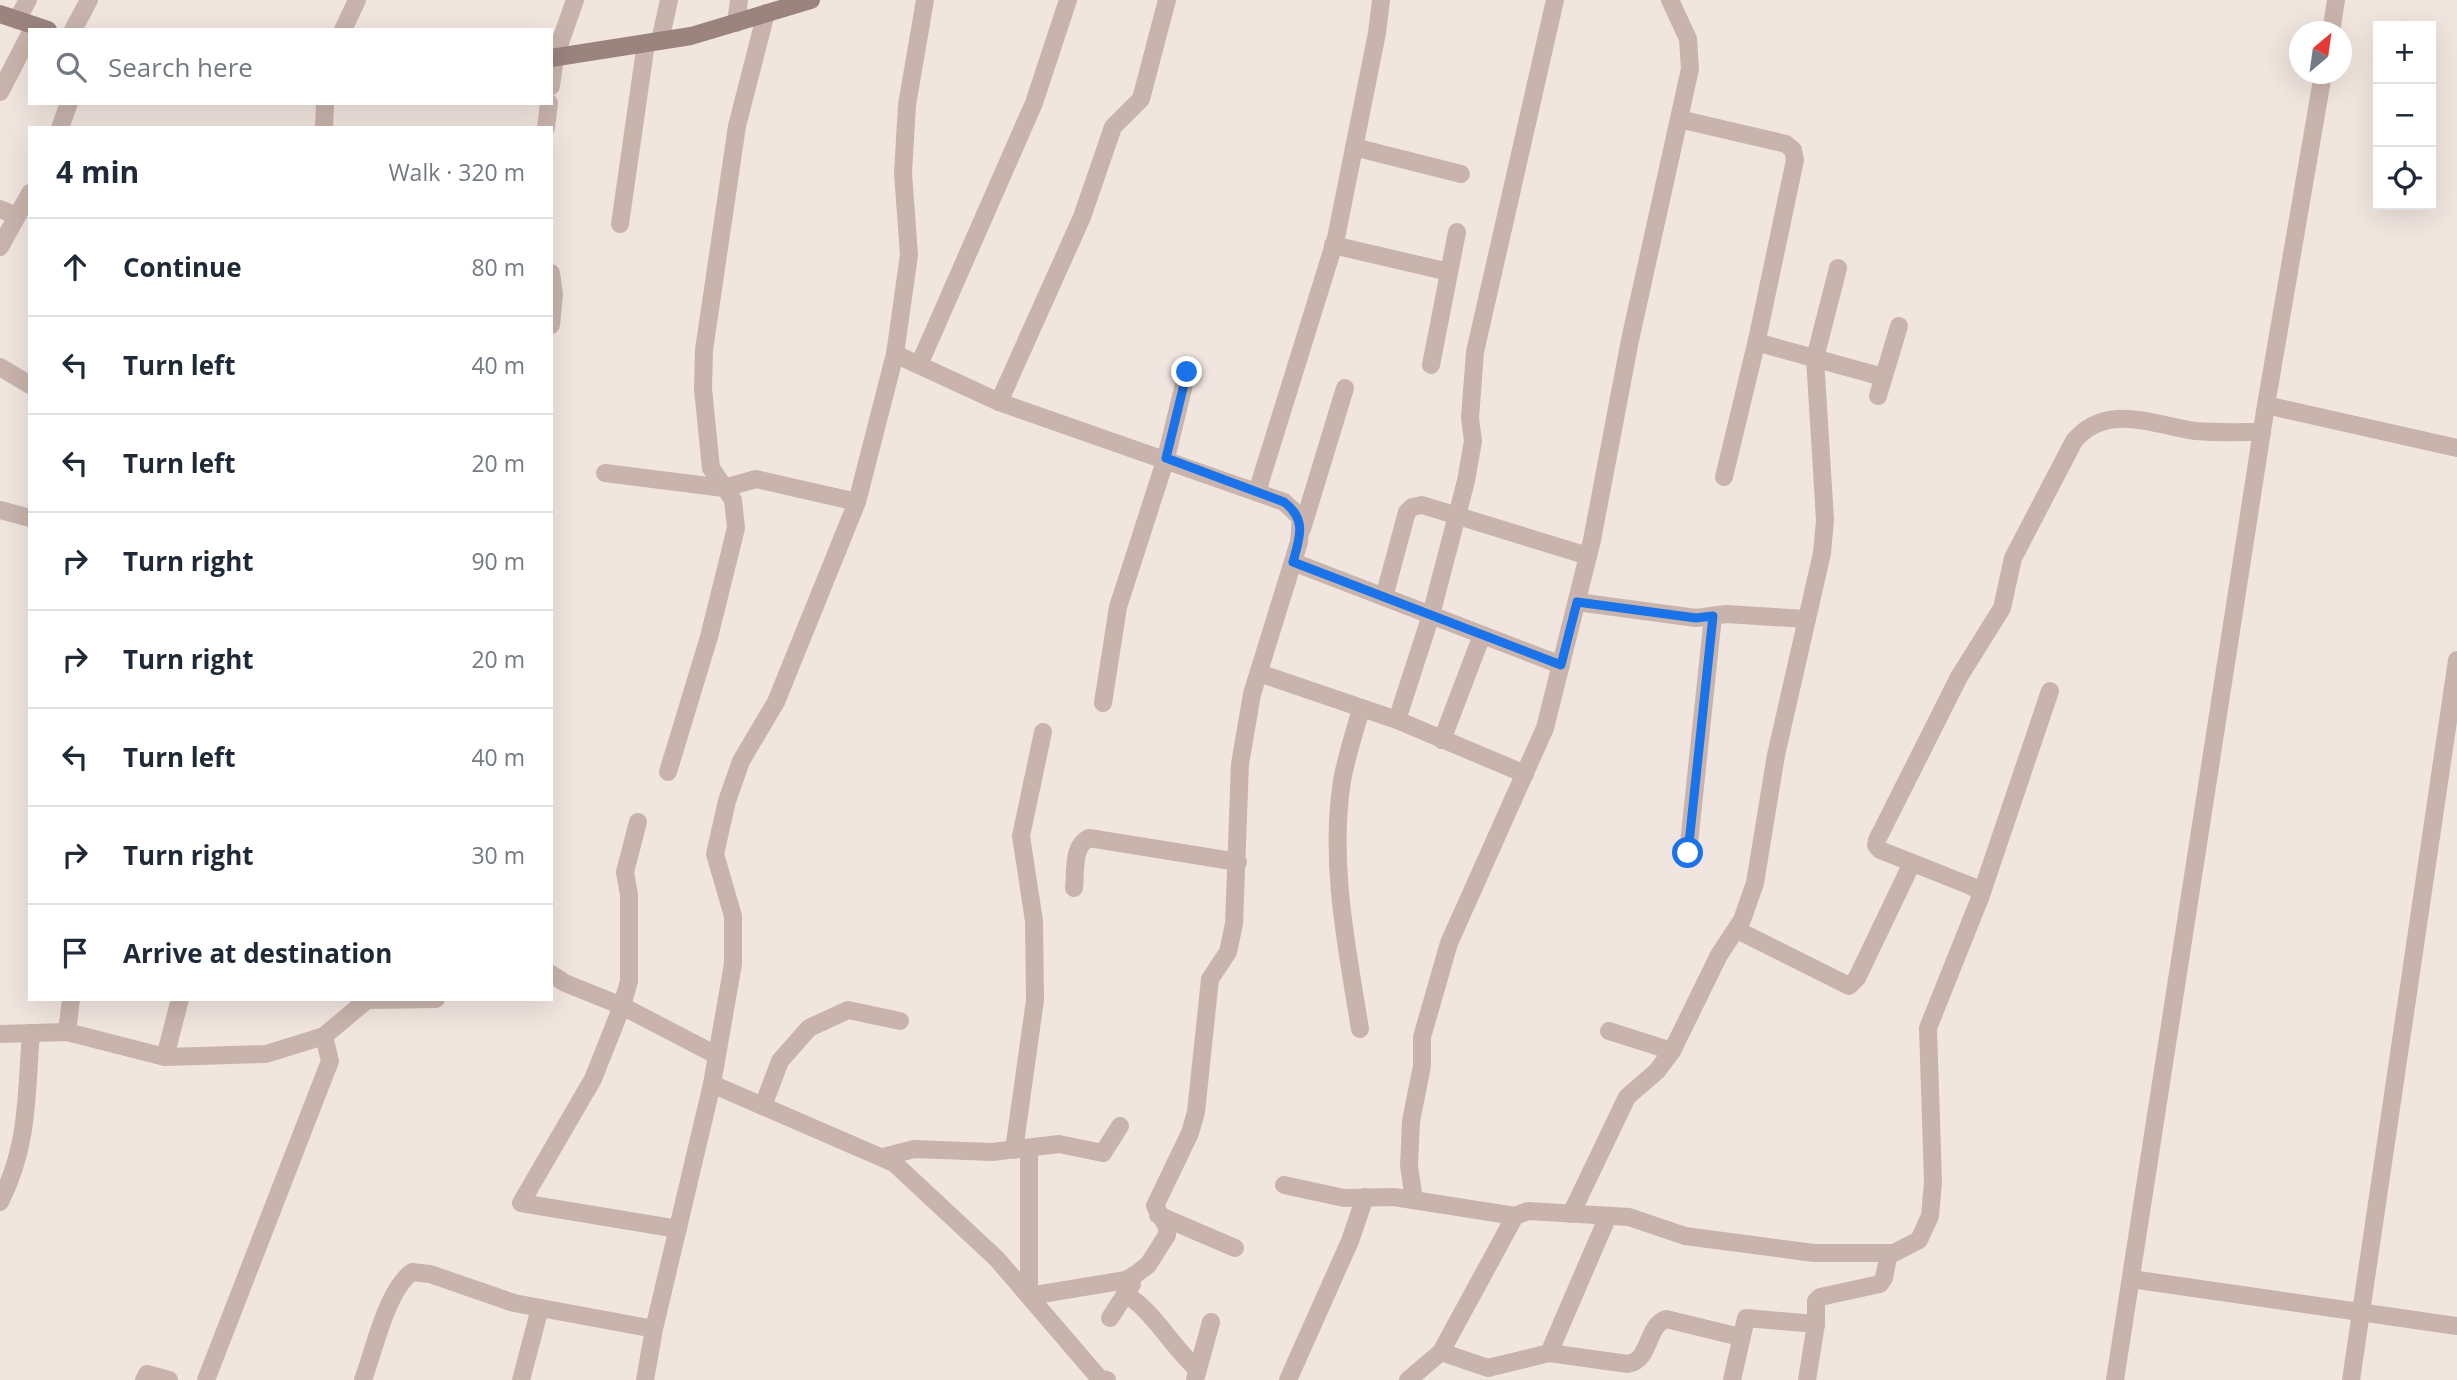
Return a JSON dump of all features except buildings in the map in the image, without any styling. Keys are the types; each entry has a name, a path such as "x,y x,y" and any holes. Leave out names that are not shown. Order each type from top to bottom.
{"street":[{"path":"0,92 27,25 28,0"},
{"path":"74,28 89,0"},
{"path":"344,28 357,0"},
{"path":"575,0 553,57 653,42 736,23 811,0"},
{"path":"620,224 653,42 669,0"},
{"path":"736,23 739,0"},
{"path":"645,1380 654,1329 712,1084 734,942 733,916 715,853 727,801 741,761 776,702 857,502 895,354 909,255 903,173 907,105 925,0"},
{"path":"919,365 1034,103 1068,0"},
{"path":"999,402 1082,217 1113,127 1141,99 1167,0"},
{"path":"1257,492 1333,245 1381,0"},
{"path":"1396,720 1431,615 1457,517 1473,442 1470,418 1475,352 1556,0"},
{"path":"1414,1200 1409,1166 1410,1121 1422,1066 1422,1037 1449,943 1545,728 1588,556 1630,340 1679,119 1690,54 1688,39 1670,0"},
{"path":"2333,21 2336,0"},
{"path":"668,772 709,638 736,528 733,500 711,468 703,389 704,351 737,126 766,13"},
{"path":"2115,1380 2266,405 2321,84"},
{"path":"61,126 68,105"},
{"path":"324,126 325,105"},
{"path":"546,126 549,105"},
{"path":"1679,119 1786,144 1793,150 1795,160 1757,340 1724,477"},
{"path":"1354,148 1461,174"},
{"path":"0,247 28,197"},
{"path":"0,209 17,216"},
{"path":"1430,365 1457,232"},
{"path":"1333,245 1449,272"},
{"path":"1570,1214 1627,1097 1657,1071 1672,1051 1719,955 1737,930 1755,883 1776,755 1822,553 1825,520 1815,358 1838,268"},
{"path":"1878,396 1899,326"},
{"path":"1757,340 1883,377"},
{"path":"895,354 999,402 1166,458 1284,502 1296,510 1301,519 1301,529"},
{"path":"0,367 28,384"},
{"path":"1103,703 1118,607 1166,458 1187,372"},
{"path":"1029,1296 1126,1280 1148,1265 1167,1235 1167,1227 1155,1206 1190,1133 1196,1112 1206,1035 1207,993 1210,979 1228,951 1234,924 1240,764 1258,673 1345,388"},
{"path":"2266,405 2457,448"},
{"path":"1980,898 1979,891 1971,886 1880,850 1876,845 1877,839 1959,677 2002,608 2013,558 2074,440 2085,426 2105,419 2131,417 2198,431 2262,432"},
{"path":"604,473 724,488 755,479 857,502"},
{"path":"1384,597 1407,512 1412,507 1422,505 1588,556"},
{"path":"0,510 28,517"},
{"path":"1293,562 1561,665"},
{"path":"1577,602 1696,618 1767,614 1806,619"},
{"path":"1688,853 1713,616"},
{"path":"1442,740 1482,635"},
{"path":"2351,1380 2457,660"},
{"path":"1258,673 1396,720 1525,774"},
{"path":"1284,1185 1344,1198 1394,1196 1515,1216 1528,1210 1629,1217 1685,1236 1814,1253 1889,1253 1919,1240 1930,1216 1933,1115 1928,1028 1980,898 2050,691"},
{"path":"1360,1029 1345,939 1338,858 1342,780 1361,708"},
{"path":"1029,1296 1022,1149 1035,1000 1034,921 1021,836 1043,732"},
{"path":"638,822 625,872 629,895 629,981 622,1006 593,1079 521,1203 678,1229"},
{"path":"1074,888 1078,849 1081,842 1089,838 1238,862"},
{"path":"1737,930 1849,986 1857,978 1912,863"},
{"path":"556,981 622,1006 716,1055"},
{"path":"67,1032 71,1001"},
{"path":"165,1057 179,1001"},
{"path":"0,1034 67,1032 165,1057 266,1054 324,1036 358,1004"},
{"path":"764,1106 780,1061 809,1028 848,1010 900,1021"},
{"path":"1609,1031 1672,1051"},
{"path":"0,1202 16,1170 24,1130 31,1033"},
{"path":"206,1380 330,1061 324,1036"},
{"path":"712,1084 894,1163 997,1259 1102,1380"},
{"path":"883,1157 914,1149 992,1152 1059,1144 1103,1153 1120,1126"},
{"path":"1288,1380 1350,1241 1365,1197"},
{"path":"1158,1215 1235,1248"},
{"path":"1408,1380 1441,1352 1515,1216"},
{"path":"1549,1353 1608,1216"},
{"path":"1807,1380 1816,1301 1820,1297 1880,1284 1884,1278 1889,1253"},
{"path":"363,1380 394,1296 403,1279 412,1272 430,1274 514,1303 654,1329"},
{"path":"1110,1318 1127,1295 1136,1275"},
{"path":"2131,1279 2457,1326"},
{"path":"1127,1295 1137,1301 1197,1375"},
{"path":"521,1380 540,1308"},
{"path":"1732,1380 1743,1322 1751,1316 1815,1324"},
{"path":"1441,1352 1498,1374 1549,1353 1636,1363 1656,1326 1667,1319 1740,1337"},
{"path":"1197,1375 1211,1322"},
{"path":"144,1380 147,1374 169,1380"}],"route":[{"path":"1187,372 1166,458 1284,502 1296,510 1301,519 1301,529 1293,562 1561,665 1577,602 1696,618 1713,616 1688,853"}]}
